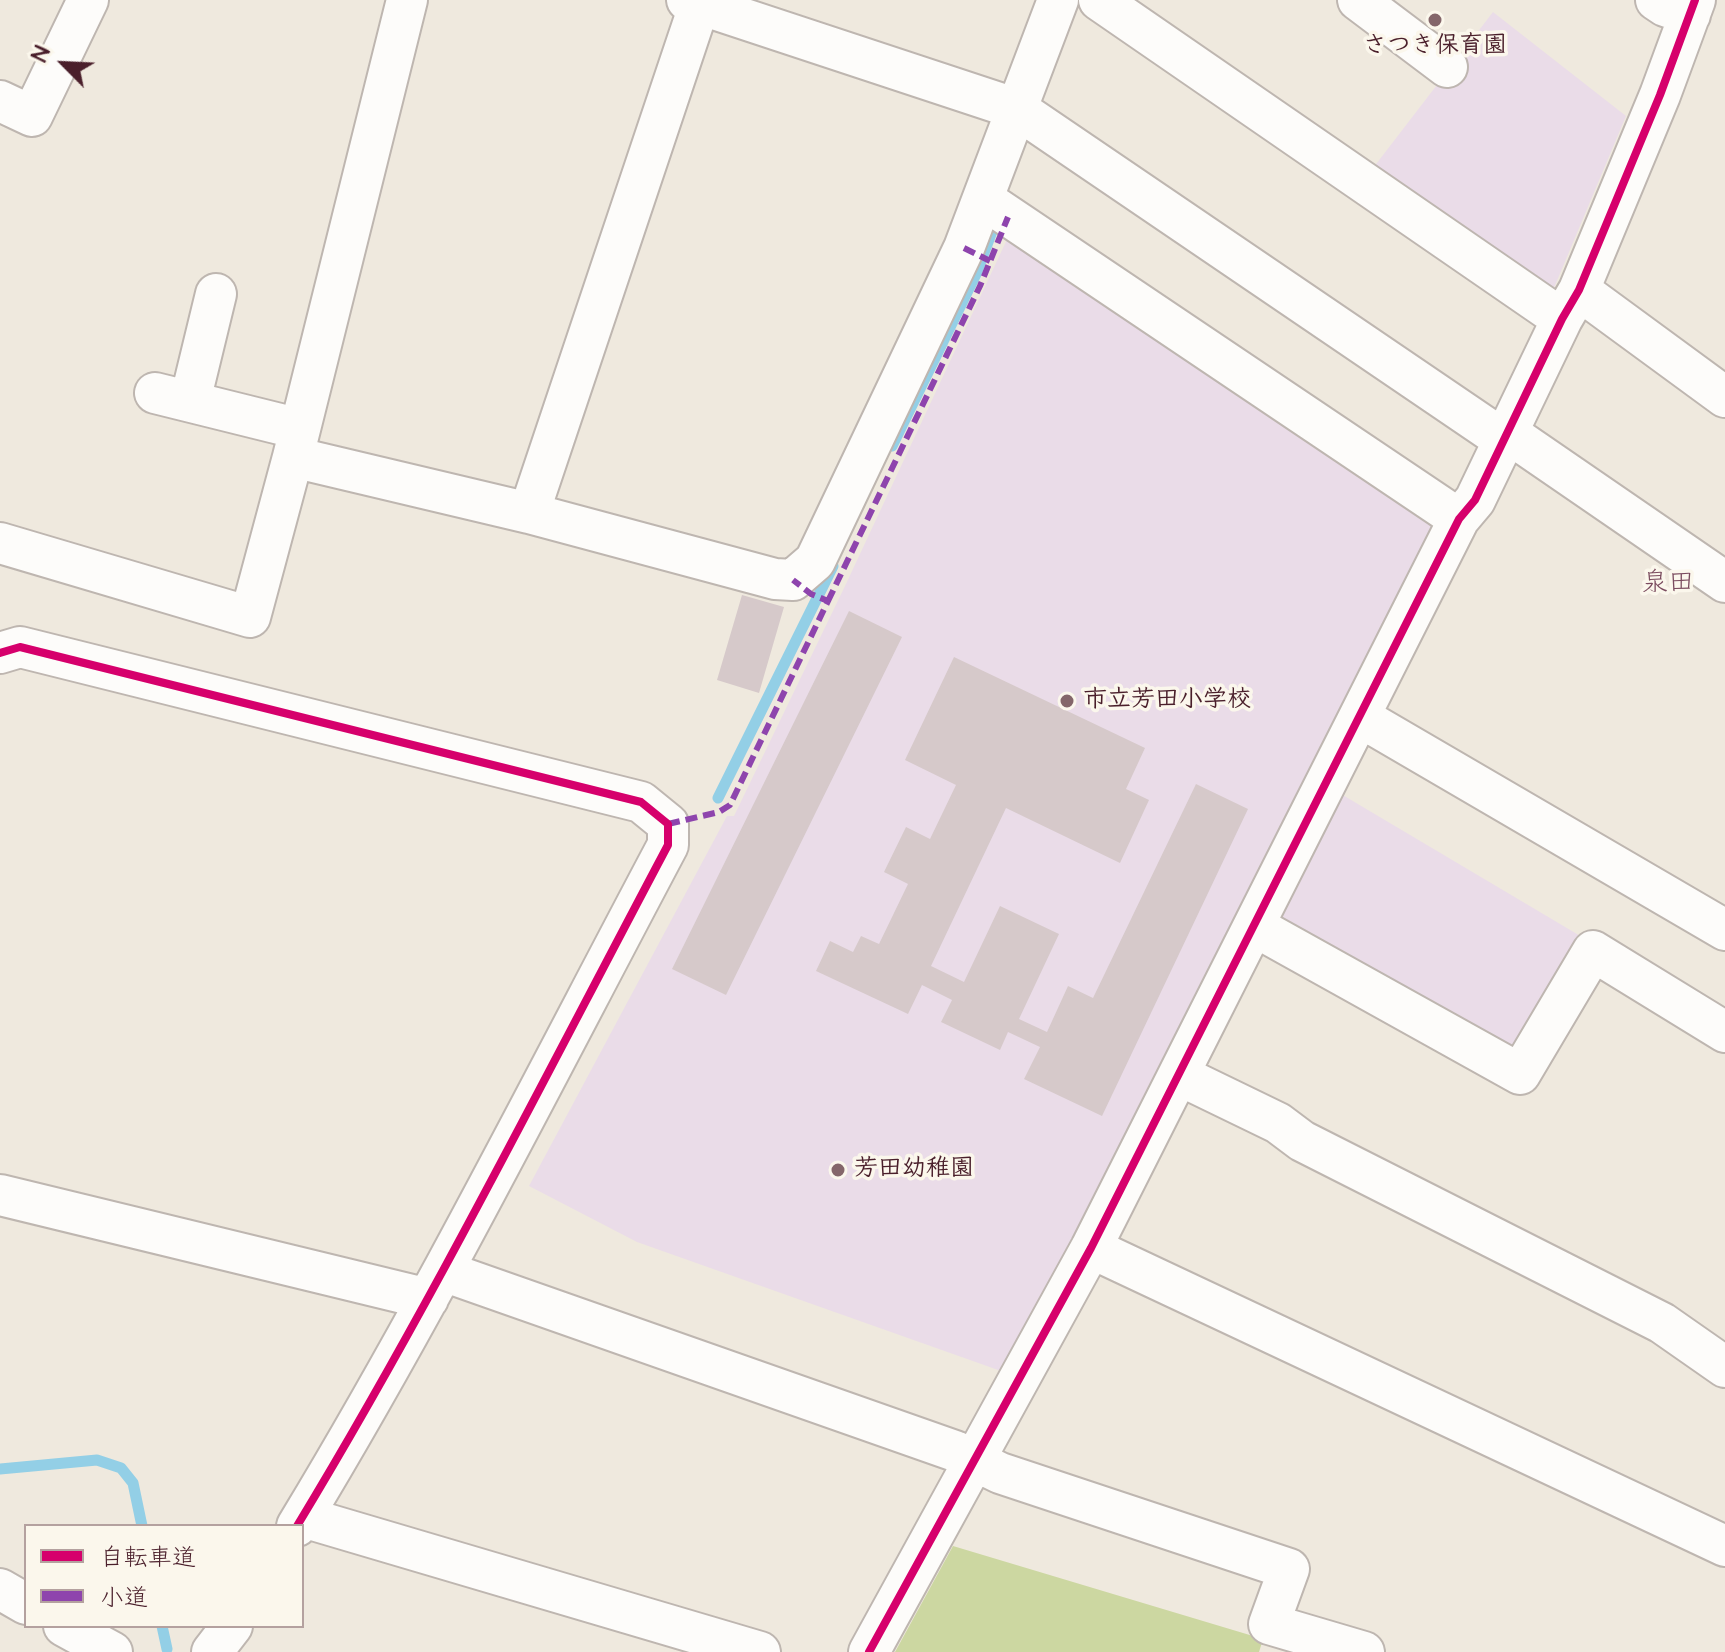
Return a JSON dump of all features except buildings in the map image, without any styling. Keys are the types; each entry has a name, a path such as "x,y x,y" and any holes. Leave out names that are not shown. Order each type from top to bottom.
{"street":[{"path":"0,101 32,116 88,0"},
{"path":"0,543 250,617 407,0"},
{"path":"216,294 172,397 296,443 529,513 775,579 793,580 815,561 959,260 993,206 1028,117 1058,0"},
{"path":"1099,0 1561,309 1725,397"},
{"path":"1358,0 1447,67"},
{"path":"529,513 695,2 1028,117 1725,582"},
{"path":"869,1652 1091,1248 1459,519 1475,500 1498,433 1561,309 1660,95 1676,6"},
{"path":"993,206 1459,519"},
{"path":"0,653 20,647 641,802 668,824 668,845 435,1285 300,1522 760,1652"},
{"path":"1360,717 1725,930"},
{"path":"1254,926 1520,1074 1593,951 1725,1032"},
{"path":"1179,1075 1278,1123 1302,1141 1662,1323 1725,1367"},
{"path":"4,1206 435,1285 955,1451 1000,1473 1289,1569 1269,1624 1364,1652"},
{"path":"1091,1248 1725,1546"},
{"path":"0,1589 24,1603"},
{"path":"68,1628 112,1652"},
{"path":"212,1652 230,1628"}],"shaded area":[{"path":"1493,12 1626,116 1551,295 1370,172"},
{"name":"市立芳田小学校","path":"1010,233 1437,521 1078,1228 1001,1371 637,1242 529,1186 727,816 734,816"},
{"path":"1341,794 1582,937 1513,1059 1274,925"}],"green space":[{"path":"953,1546 1263,1639 1259,1652 895,1652"}],"waterway":[{"path":"892,446 976,274 997,218"},
{"path":"718,798 833,566"},
{"path":"0,1469 97,1460 121,1468 133,1483 142,1524"},
{"path":"162,1628 167,1649"}],"marked path":[{"path":"828,601 980,286 1008,217"},
{"path":"964,248 990,261"},
{"path":"668,824 719,812 730,805 828,601 811,594 793,580"}],"cycle path":[{"path":"869,1652 1091,1248 1459,519 1475,500 1579,290 1660,95 1695,0"},
{"path":"0,653 20,647 641,802 668,824 668,845 533,1102 441,1274 298,1524"}],"place":[{"name":"さつき保育園","path":"1435,20"},
{"name":"市立芳田小学校","path":"1067,701"},
{"name":"芳田幼稚園","path":"838,1170"}],"district":[{"name":"泉田","path":"1668,585"}]}
